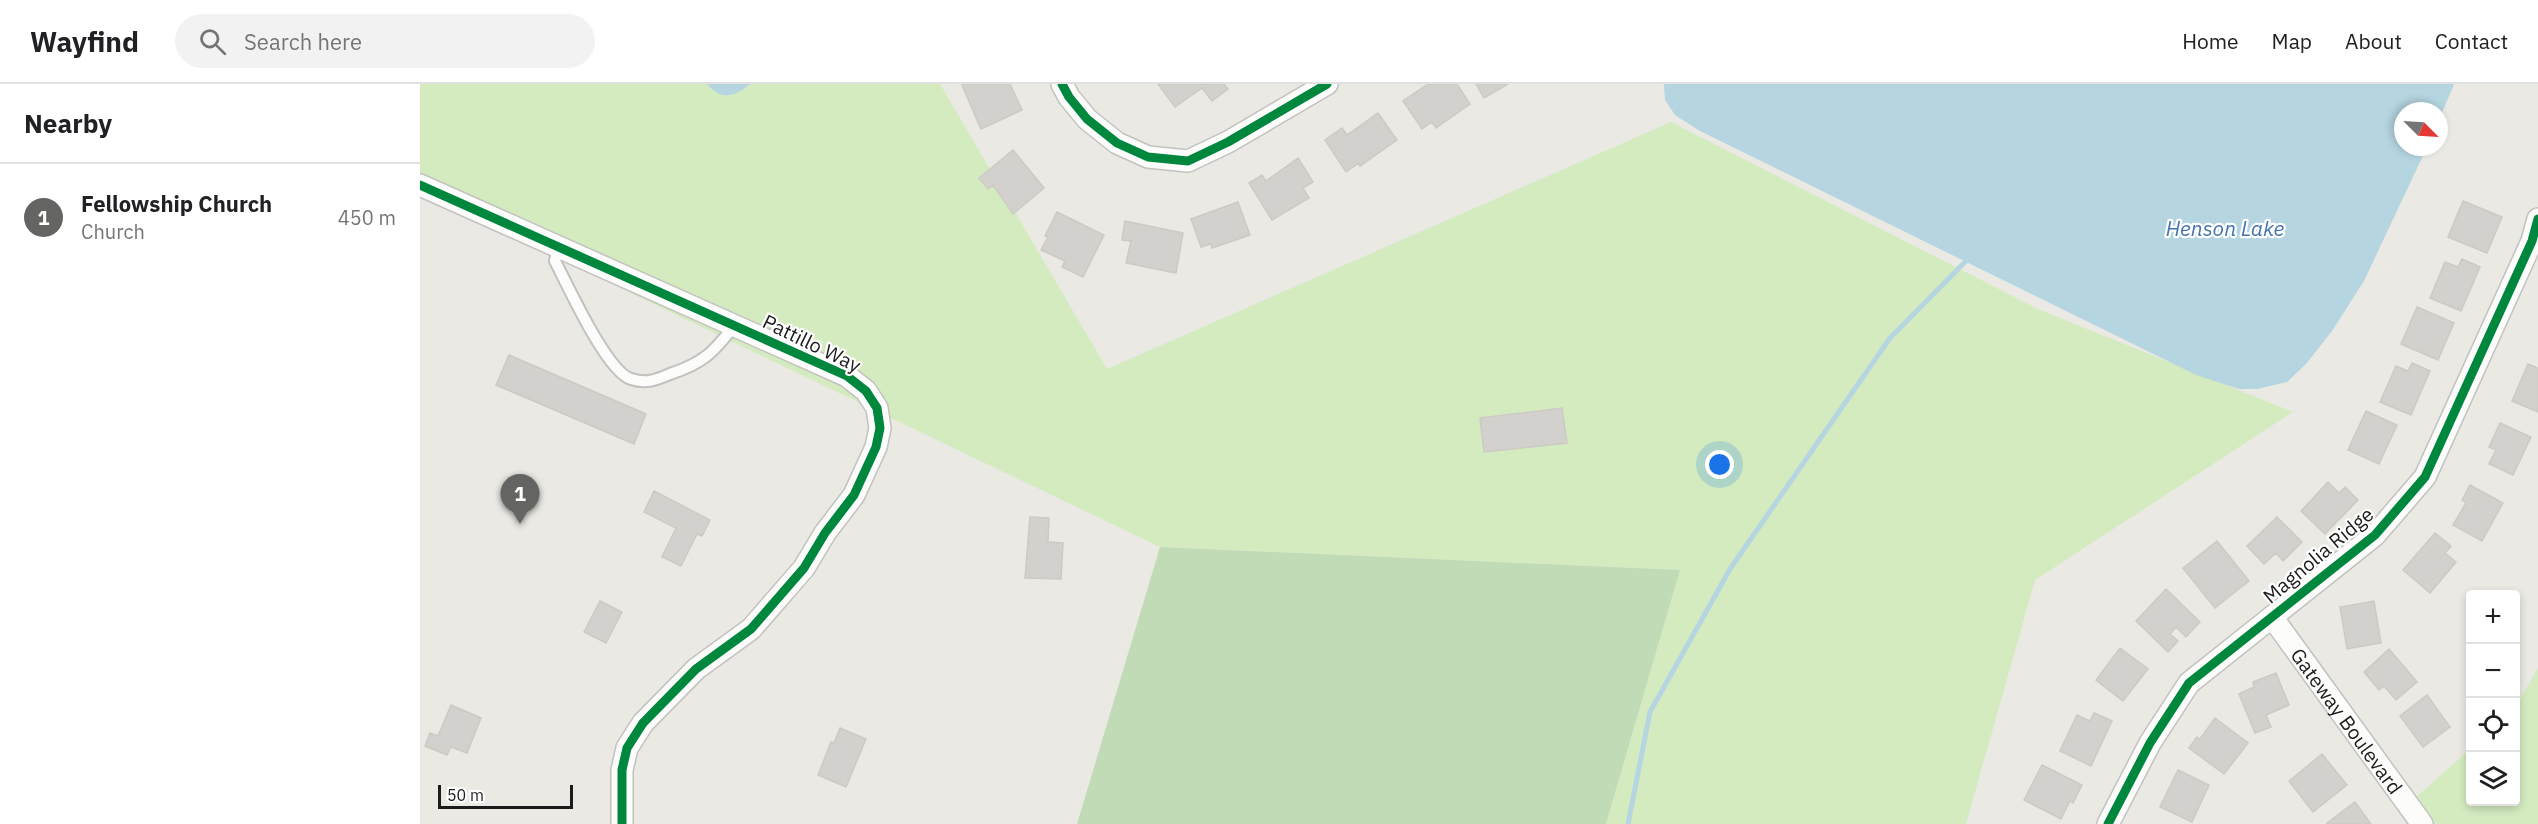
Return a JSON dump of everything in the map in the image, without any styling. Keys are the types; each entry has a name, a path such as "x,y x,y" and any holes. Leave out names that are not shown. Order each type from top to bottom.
{"street":[{"path":"1062,84 1069,97 1087,118 1117,142 1148,157 1188,161 1228,142 1327,84"},
{"name":"Pattillo Way","path":"420,185 847,376 866,391 877,408 880,428 876,447 854,495 794,581 751,629 696,669 644,723 627,748 622,770 622,824"},
{"name":"Magnolia Ridge","path":"2108,824 2150,743 2189,683 2376,535 2426,477 2532,242 2538,219"},
{"name":"Gateway Boulevard","path":"2272,617 2422,824"}],"lane":[{"path":"558,247 555,261 592,331 617,372 629,379 648,382 690,368 713,352 734,326"}],"green space":[{"path":"420,84 940,84 1107,369 1671,122 2040,310 2293,412 2035,580 1966,824 1606,824 1680,570 1160,547 420,192"},
{"path":"1160,547 1680,570 1606,824 1077,824"},
{"path":"2538,668 2538,824 2412,824 2403,809 2466,753 2466,806 2520,806 2520,699"}],"water":[{"path":"707,84 750,84 739,92 723,95"},
{"name":"Henson Lake","path":"1664,84 2454,84 2446,102 2394,102 2394,156 2423,156 2364,281 2332,331 2306,364 2287,382 2257,389 2239,389 2196,375 1700,131 1675,115 1665,100"}],"building":[{"path":"1010,84 1022,110 981,129 962,85"},
{"path":"1158,84 1224,84 1228,89 1212,101 1202,88 1175,107"},
{"path":"1428,84 1457,84 1470,104 1436,128 1432,122 1422,129 1403,101"},
{"path":"1476,84 1508,84 1484,98"},
{"path":"1378,113 1397,140 1360,166 1359,163 1346,172 1325,140 1342,128 1347,135"},
{"path":"1013,150 1044,188 1013,214 993,185 988,189 979,178"},
{"path":"1298,158 1313,182 1303,188 1309,198 1272,220 1249,183 1262,175 1266,181"},
{"path":"2463,201 2502,217 2487,253 2448,237"},
{"path":"1238,202 1250,235 1212,248 1211,244 1201,247 1191,219"},
{"path":"1057,212 1104,235 1083,277 1062,267 1065,261 1041,250"},
{"path":"1125,221 1183,233 1176,273 1126,263 1131,241 1122,240"},
{"path":"2462,259 2480,267 2461,311 2430,298 2445,262 2458,267"},
{"path":"2417,307 2454,323 2438,360 2401,344"},
{"path":"509,355 646,414 634,444 496,385"},
{"path":"2412,363 2430,371 2411,415 2380,402 2396,366 2408,371"},
{"path":"2528,364 2538,368 2538,412 2512,401"},
{"path":"1562,408 1567,443 1484,452 1480,418"},
{"path":"2366,411 2397,425 2379,464 2348,450"},
{"path":"2500,423 2531,437 2513,475 2489,464 2496,450 2489,447"},
{"path":"2328,482 2339,493 2345,487 2358,500 2325,534 2301,511"},
{"path":"2470,485 2503,503 2482,541 2453,525 2466,503 2462,500"},
{"path":"654,491 710,520 702,536 697,534 681,566 662,557 676,528 644,512"},
{"path":"1030,517 1049,518 1048,542 1063,543 1061,579 1025,578"},
{"path":"2277,517 2302,542 2283,561 2276,553 2264,564 2247,546"},
{"path":"2435,533 2451,546 2445,553 2456,562 2430,593 2403,570"},
{"path":"2217,541 2249,581 2215,608 2183,568"},
{"path":"2166,589 2200,622 2186,637 2176,627 2170,634 2178,641 2168,652 2136,621"},
{"path":"600,601 622,612 606,643 584,632"},
{"path":"2374,601 2381,643 2347,649 2340,607"},
{"path":"2120,648 2148,669 2123,701 2096,680"},
{"path":"2389,649 2417,682 2396,700 2384,686 2379,690 2364,672"},
{"path":"2276,673 2289,705 2266,715 2271,727 2255,733 2239,694 2254,687 2253,682"},
{"path":"2427,695 2450,727 2423,747 2400,716"},
{"path":"451,705 481,718 467,753 451,747 447,755 425,746 430,733 438,736"},
{"path":"2094,713 2112,721 2091,766 2060,751 2077,715 2090,721"},
{"path":"2215,718 2248,743 2224,774 2189,748 2197,737 2200,739"},
{"path":"840,728 866,739 846,787 818,775 831,742 834,743"},
{"path":"2322,754 2347,785 2313,812 2289,781"},
{"path":"2042,765 2082,785 2073,803 2070,801 2061,819 2024,800"},
{"path":"2178,770 2209,785 2192,822 2160,807"},
{"path":"2355,802 2371,824 2327,823"}],"waterway":[{"path":"1628,824 1650,712 1730,569 1890,338 1965,262"}],"cycle path":[{"path":"1062,84 1069,97 1087,119 1117,143 1148,157 1188,161 1228,142 1327,84"},
{"path":"420,185 847,376 866,391 877,408 880,428 876,447 854,495 825,533 804,568 751,629 696,669 643,723 627,748 622,770 622,824"},
{"path":"2108,824 2150,743 2189,683 2375,535 2425,477 2532,241 2538,219"}],"place":[{"name":"Fellowship Church","path":"520,524"}]}
